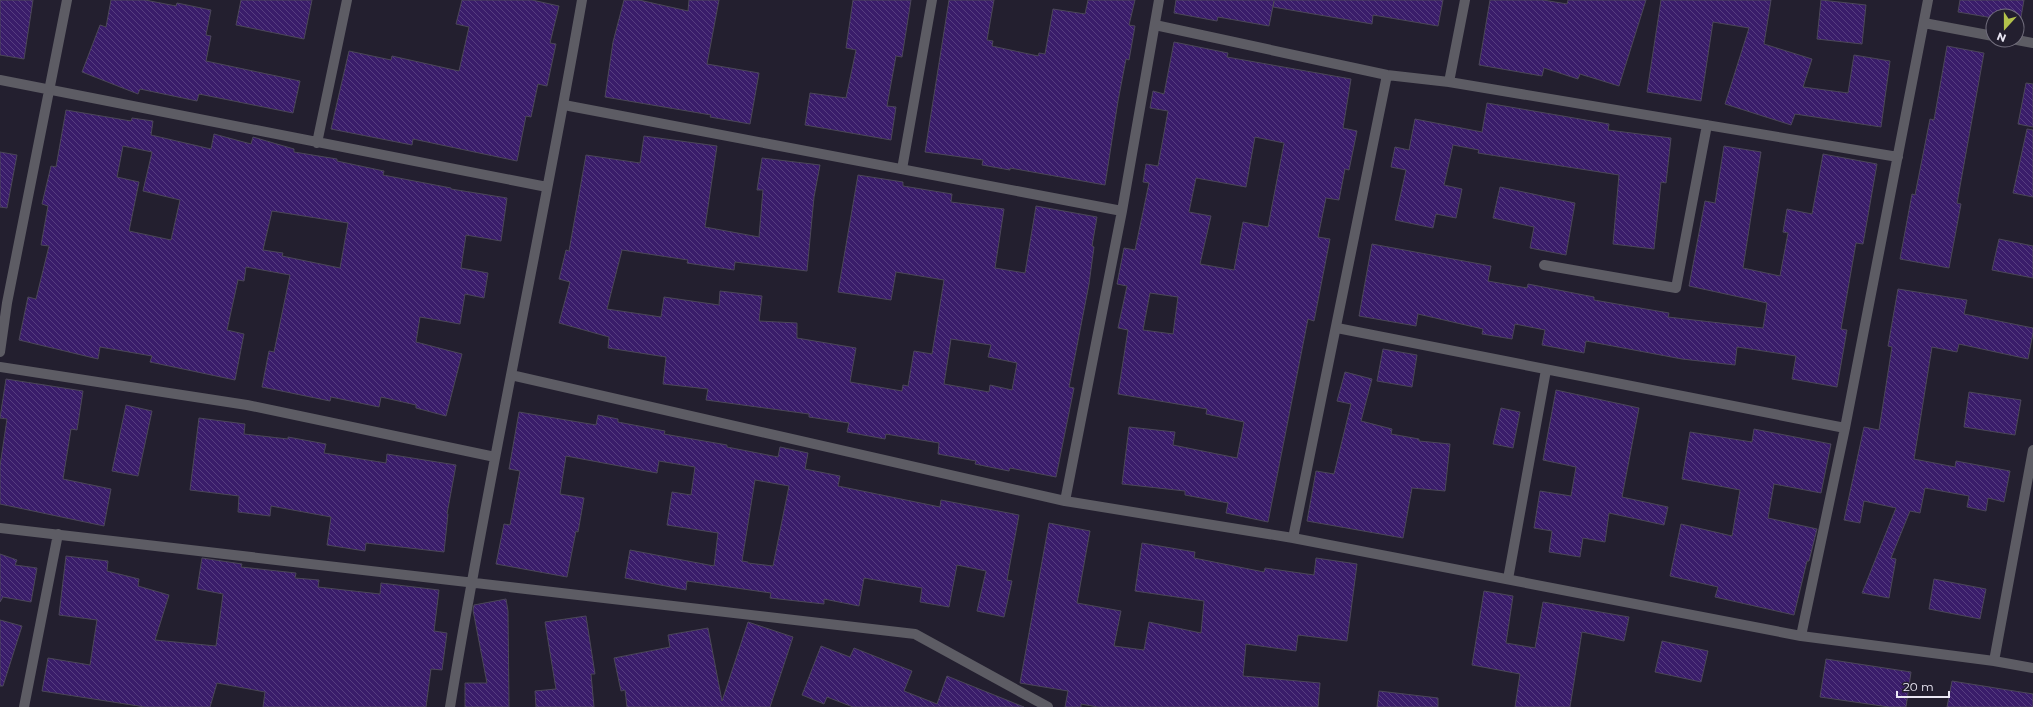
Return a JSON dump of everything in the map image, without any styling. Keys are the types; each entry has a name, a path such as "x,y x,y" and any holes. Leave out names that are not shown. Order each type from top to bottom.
{"street":[{"path":"0,352 3,303 67,0"},
{"path":"317,143 347,0"},
{"path":"450,707 470,584 564,105 582,0"},
{"path":"902,169 932,0"},
{"path":"1065,501 1122,211 1159,0"},
{"path":"1449,82 1465,0"},
{"path":"1801,636 1845,428 1928,0"},
{"path":"1924,23 1985,34"},
{"path":"1155,25 1387,75 1449,82 1898,157"},
{"path":"1293,538 1337,328 1387,75"},
{"path":"0,80 547,187"},
{"path":"564,105 1122,211"},
{"path":"1544,265 1676,288 1707,125"},
{"path":"1337,328 1845,428"},
{"path":"0,367 247,405 495,457"},
{"path":"1508,579 1546,370"},
{"path":"511,375 1065,501 1293,538 1801,636 1994,661 2033,668"},
{"path":"1994,661 2032,465 2033,450"},
{"path":"0,528 470,584 915,634 1048,707"},
{"path":"24,707 58,534"}],"building":[{"path":"0,0 33,0 24,59 0,55"},
{"path":"111,0 145,0 176,6 177,3 211,10 206,35 211,36 206,61 300,81 293,113 199,94 197,101 140,89 138,94 82,72 100,25 106,27"},
{"path":"241,0 312,0 304,39 236,25"},
{"path":"462,0 532,0 559,6 550,43 556,44 547,86 538,84 531,117 526,116 517,161 413,139 412,145 331,129 349,51 391,60 392,56 459,71 469,27 456,24"},
{"path":"624,0 639,0 688,11 689,0 719,0 707,64 759,73 750,124 710,117 711,115 605,97 613,42"},
{"path":"853,0 911,0 902,57 896,56 887,106 896,107 891,140 805,125 810,93 846,98 856,50 846,48"},
{"path":"949,0 994,0 987,40 993,41 992,46 1038,56 1039,53 1045,54 1053,9 1085,14 1088,0 1135,0 1129,25 1135,26 1129,60 1126,59 1118,101 1105,185 1010,168 1010,170 982,165 983,160 925,152"},
{"path":"1176,0 1443,0 1438,26 1373,15 1372,24 1273,7 1274,1 1269,26 1218,17 1217,21 1174,13"},
{"path":"1490,0 1543,0 1567,4 1568,0 1646,0 1619,86 1580,74 1578,79 1544,68 1542,76 1479,65"},
{"path":"1661,0 1771,0 1764,44 1812,59 1803,87 1848,93 1854,55 1890,61 1881,127 1795,114 1791,125 1725,104 1749,28 1713,22 1701,101 1647,92"},
{"path":"1821,0 1866,5 1862,44 1817,39"},
{"path":"1960,0 2024,0 2023,8 1985,8 1985,17 1958,12"},
{"path":"1174,42 1228,53 1227,57 1351,79 1343,128 1357,131 1349,170 1345,169 1339,200 1326,198 1318,237 1330,239 1314,321 1308,319 1268,522 1226,513 1228,503 1185,495 1185,491 1122,484 1129,427 1175,432 1173,445 1237,458 1244,422 1206,414 1207,409 1118,394 1128,330 1118,328 1127,286 1117,284 1124,248 1135,250 1149,183 1143,182 1146,164 1158,166 1168,111 1150,108 1153,91 1164,94","holes":["1255,137 1284,143 1268,227 1243,222 1234,270 1200,264 1211,216 1189,212 1196,178 1246,187","1150,293 1178,297 1173,334 1143,330"]},
{"path":"1947,46 1984,53 1957,203 1961,204 1949,268 1900,259 1912,194 1915,195 1930,119 1934,120"},
{"path":"2026,83 2033,84 2033,127 2018,124"},
{"path":"1487,103 1609,124 1608,130 1671,138 1666,183 1661,182 1654,249 1613,244 1619,175 1478,153 1479,150 1453,145 1444,185 1462,189 1456,218 1436,214 1433,228 1395,220 1406,170 1391,167 1395,147 1409,150 1415,119 1482,132"},
{"path":"66,110 131,121 132,118 153,121 151,135 211,149 214,134 251,144 253,137 294,149 294,152 337,159 337,161 384,171 383,175 451,189 507,198 501,241 466,235 461,268 488,273 484,298 465,294 460,324 420,317 416,342 462,354 446,416 416,408 416,405 381,397 379,407 331,397 330,401 262,387 269,351 274,352 290,275 246,267 244,281 238,280 227,330 244,334 235,380 150,362 152,356 100,347 98,359 19,340 28,297 36,299 49,246 41,245 48,206 42,204 51,166 56,167","holes":["123,146 152,152 143,191 180,200 171,240 129,231 139,182 117,177","272,211 348,223 340,268 282,256 283,253 263,250"]},
{"path":"2027,129 2033,130 2033,197 2013,193"},
{"path":"644,136 717,146 705,227 759,237 763,190 757,190 762,158 820,165 814,197 807,271 735,262 734,270 687,263 688,260 622,250 607,309 661,317 664,297 719,305 720,291 762,296 759,321 797,323 797,338 856,348 850,382 902,391 903,385 908,386 914,351 932,354 944,280 896,272 891,300 838,292 858,175 903,182 903,186 952,194 951,202 1004,209 995,268 1025,273 1036,206 1097,217 1092,246 1094,247 1089,284 1069,387 1074,388 1056,477 1010,468 1009,471 975,464 976,461 938,454 939,443 886,434 885,439 847,432 849,423 809,417 809,414 706,400 708,389 663,384 666,357 608,348 609,337 559,323 570,282 559,279 566,250 569,251 586,155 640,163","holes":["951,339 991,345 988,357 1017,363 1012,390 990,385 989,392 944,384"]},
{"path":"1724,146 1761,152 1743,268 1780,276 1788,233 1783,232 1787,209 1812,214 1823,154 1877,164 1863,244 1856,243 1841,329 1847,330 1837,387 1792,379 1796,356 1737,347 1735,365 1682,359 1586,341 1584,353 1542,345 1545,330 1515,324 1512,339 1482,334 1483,329 1418,314 1416,326 1359,316 1372,244 1491,266 1488,281 1527,288 1528,284 1594,297 1594,300 1669,313 1668,317 1763,328 1767,303 1689,286 1705,201 1715,203"},
{"path":"0,152 17,155 7,208 0,207"},
{"path":"1500,187 1575,203 1566,255 1530,248 1534,227 1493,218"},
{"path":"1999,239 2033,246 2033,278 1992,270"},
{"path":"1898,289 1967,300 1964,314 2033,328 2033,333 2028,359 1959,344 1957,352 1932,347 1914,459 1955,467 1956,461 2010,471 2004,502 1988,498 1986,511 1967,507 1969,496 1925,488 1920,513 1910,511 1891,558 1896,559 1889,598 1862,593 1896,508 1864,501 1860,523 1844,520 1864,427 1879,430 1892,347 1888,346"},
{"path":"1383,349 1417,355 1412,387 1377,381"},
{"path":"1345,372 1372,379 1361,421 1392,429 1391,434 1419,439 1419,441 1450,444 1445,491 1412,488 1403,538 1307,521 1316,471 1334,474 1351,404 1337,401"},
{"path":"6,379 83,391 77,430 71,429 63,479 111,489 104,526 0,504 0,466 7,419 0,418"},
{"path":"1556,390 1639,408 1622,497 1668,507 1664,525 1609,513 1605,542 1583,538 1580,557 1549,552 1552,531 1534,528 1540,491 1571,496 1576,467 1543,460"},
{"path":"1969,392 2021,400 2015,435 1964,427"},
{"path":"126,405 152,411 138,476 112,471"},
{"path":"1501,408 1520,412 1513,448 1493,444"},
{"path":"519,412 596,425 598,415 618,419 618,422 665,431 664,434 727,445 727,447 778,457 780,447 808,453 805,469 840,476 838,486 940,507 941,500 1019,515 1007,580 1012,581 1004,617 977,611 986,571 957,565 949,607 920,602 922,588 864,578 859,606 824,599 824,604 770,598 771,593 687,581 686,590 625,578 630,550 714,566 718,533 667,525 672,492 691,495 695,467 659,461 657,473 566,456 560,494 584,498 578,532 576,531 567,577 496,564 504,524 510,525 520,471 509,469","holes":["755,480 789,486 773,566 742,561"]},
{"path":"199,418 245,424 244,434 288,439 288,437 326,444 324,453 386,463 387,454 456,465 447,514 444,552 366,543 365,551 327,545 331,517 271,506 270,516 238,512 239,496 190,490"},
{"path":"1754,429 1831,444 1821,493 1774,484 1768,518 1817,529 1809,561 1807,561 1794,615 1715,597 1718,587 1670,576 1681,524 1732,536 1740,490 1682,479 1690,432 1752,442"},
{"path":"1049,523 1090,531 1077,603 1121,611 1114,646 1144,650 1149,622 1201,633 1204,601 1135,591 1142,543 1195,552 1194,558 1264,572 1265,568 1314,575 1316,558 1357,564 1347,641 1298,635 1296,651 1246,644 1243,676 1320,683 1318,707 1098,707 1081,704 1081,707 1065,707 1068,691 1020,683"},
{"path":"0,554 17,560 15,565 37,568 31,602 3,597 0,602"},
{"path":"66,556 108,561 107,571 139,579 138,586 169,595 155,640 216,646 223,594 197,589 202,558 242,564 241,567 296,573 295,578 319,580 318,587 380,594 381,583 439,590 434,631 447,633 442,670 431,669 426,707 263,707 265,692 217,683 210,707 145,707 42,691 48,658 90,665 97,620 59,615"},
{"path":"1934,579 1986,589 1980,619 1929,609"},
{"path":"1484,591 1513,596 1506,643 1535,648 1543,602 1629,617 1624,641 1582,632 1570,707 1515,707 1520,674 1472,665"},
{"path":"506,599 508,611 509,707 465,707 465,683 487,683 473,610 474,605"},
{"path":"586,616 595,674 591,674 594,707 536,707 535,691 556,689 545,622"},
{"path":"0,620 22,626 3,686 0,686"},
{"path":"748,622 793,637 770,707 627,707 625,690 621,691 614,658 670,647 668,635 708,628 722,701"},
{"path":"1662,641 1708,651 1701,682 1655,672"},
{"path":"821,646 850,657 854,648 912,671 904,691 937,704 947,676 1024,707 853,707 827,697 824,704 802,695"},
{"path":"1826,659 1911,672 1906,707 1889,707 1820,697"},
{"path":"1952,681 2033,694 2033,707 1947,707"},
{"path":"1379,691 1438,698 1438,707 1377,707"}]}
